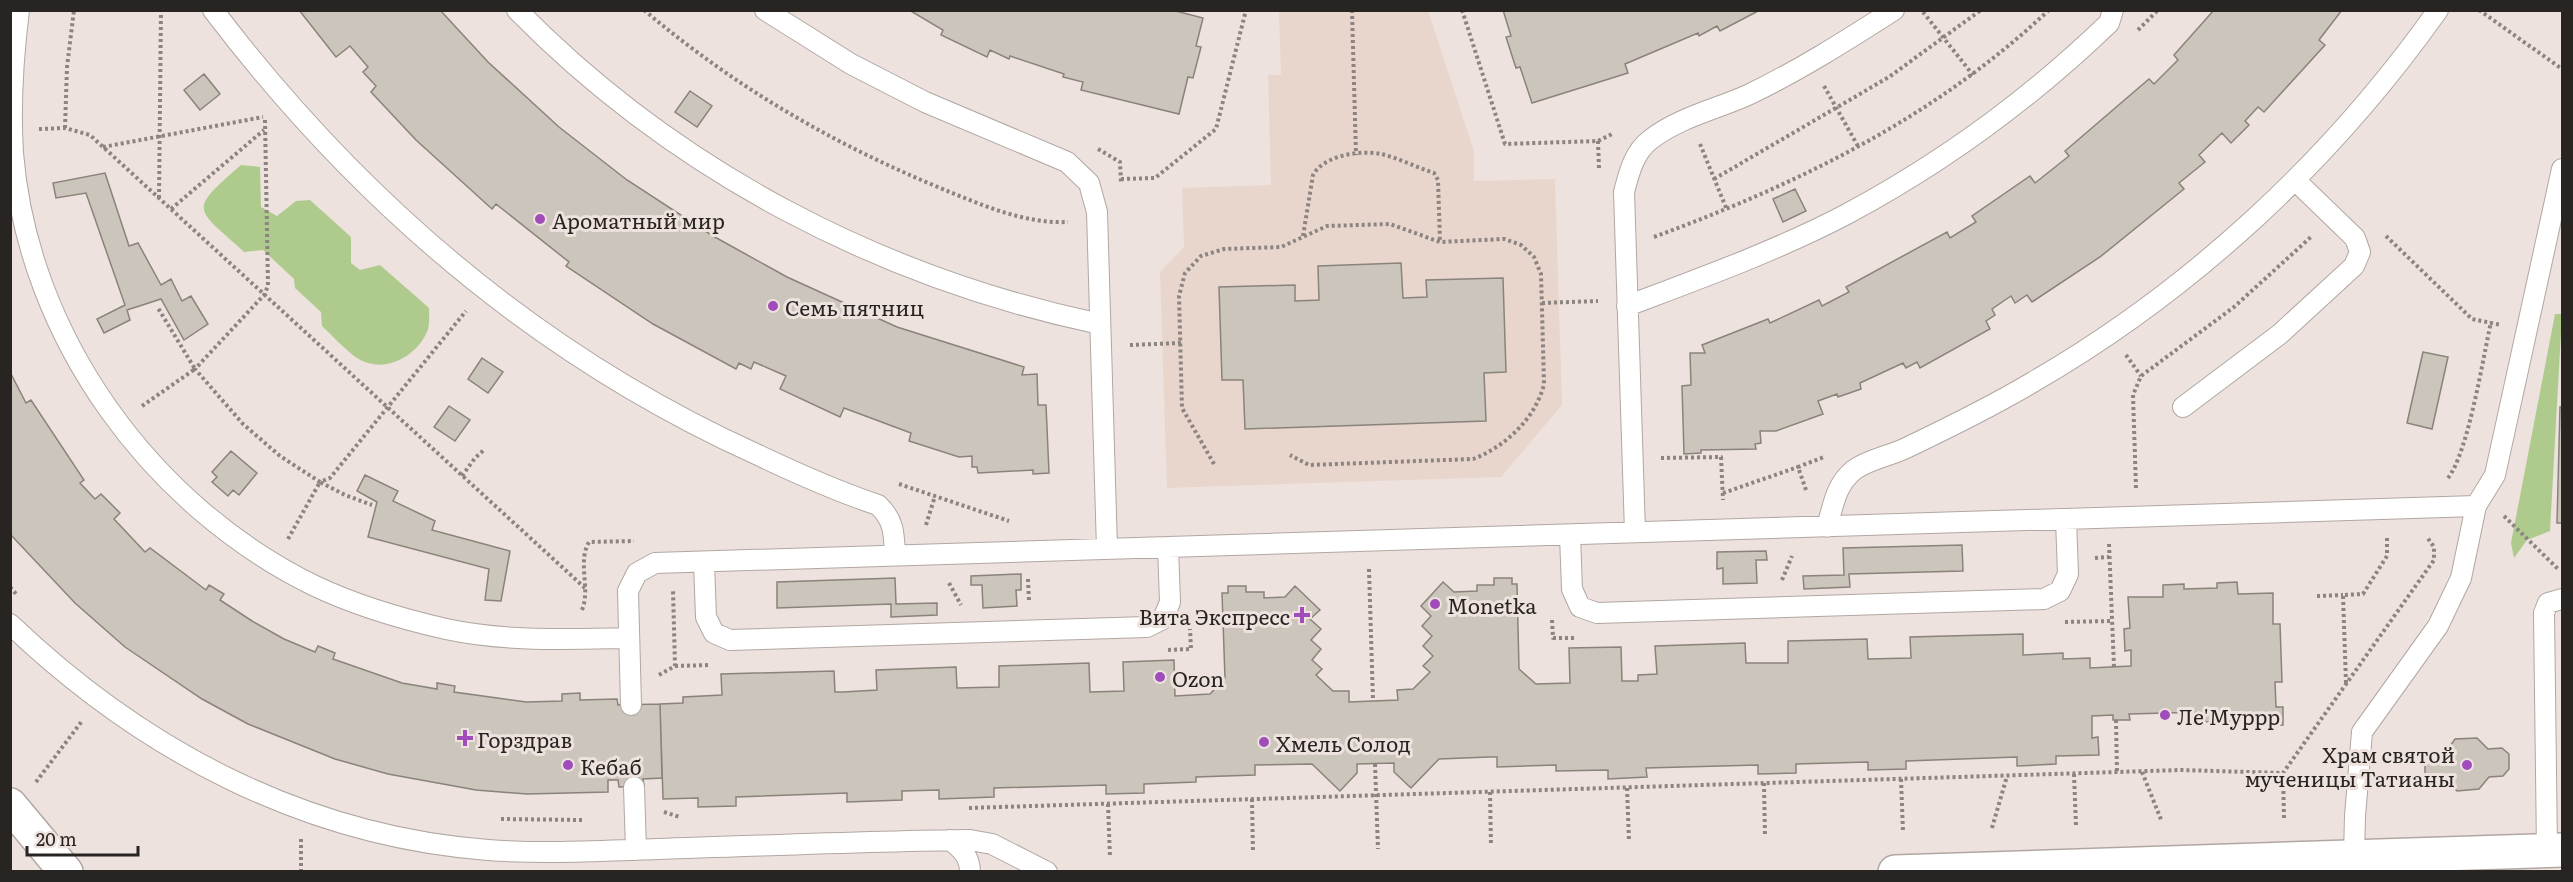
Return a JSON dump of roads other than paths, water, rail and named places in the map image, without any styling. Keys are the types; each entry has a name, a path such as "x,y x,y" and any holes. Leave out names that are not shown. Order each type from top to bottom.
{"main road":[{"path":"20,798 66,872"},
{"path":"1895,872 2555,850"}],"lane":[{"path":"19,10 13,57 12,130 21,203 32,250 67,340 118,424 152,464 189,501 230,534 274,564 315,586 404,619 449,630 503,637 629,638"},
{"path":"213,10 316,136 376,197 456,267 559,344 666,410 790,470 878,505 889,515 894,527 895,555"},
{"path":"517,10 602,89 660,133 721,174 781,208 902,265 978,294 1100,324"},
{"path":"765,10 851,64 925,102 1067,162 1089,183 1097,212 1107,549"},
{"path":"1635,532 1624,192 1631,164 1648,141 1690,119 1750,94 1811,62 1894,10"},
{"path":"1627,306 1780,245 1844,216 1906,181 1966,143 2022,100 2109,23 2113,10"},
{"path":"1827,526 1839,487 1854,470 1901,451 1986,410 2067,362 2145,309 2210,258 2295,180 2353,119 2438,10"},
{"path":"2354,855 2362,732 2438,626 2461,578 2479,500 2495,475 2562,169"},
{"path":"2183,407 2280,334 2354,266 2360,252 2355,238 2295,180"},
{"path":"631,705 628,591 637,573 655,563 2066,519 2479,500"},
{"path":"1570,535 1572,590 1580,607 1597,613 2044,599 2060,591 2068,574 2066,519"},
{"path":"704,562 706,617 714,633 730,640 1147,627 1163,619 1170,602 1168,547"},
{"path":"2555,850 2544,613 2548,603 2562,599"},
{"path":"10,624 58,670 110,710 178,754 251,790 308,811 406,838 486,850 567,852 950,840 992,844 1047,872"},
{"path":"634,786 636,850"},
{"path":"950,840 963,850 970,863 970,872"}],"place":[{"name":"Ароматный мир","path":"540,219"},
{"name":"Семь пятниц","path":"773,306"},
{"name":"Monetka","path":"1435,604"},
{"name":"Вита Экспресс","path":"1302,615"},
{"name":"Ozon","path":"1160,677"},
{"name":"Ле'Муррр","path":"2165,715"},
{"name":"Горздрав","path":"465,738"},
{"name":"Хмель Солод","path":"1264,742"},
{"name":"Кебаб","path":"568,765"},
{"name":"Храм святой мученицы Татианы","path":"2467,765"}]}
